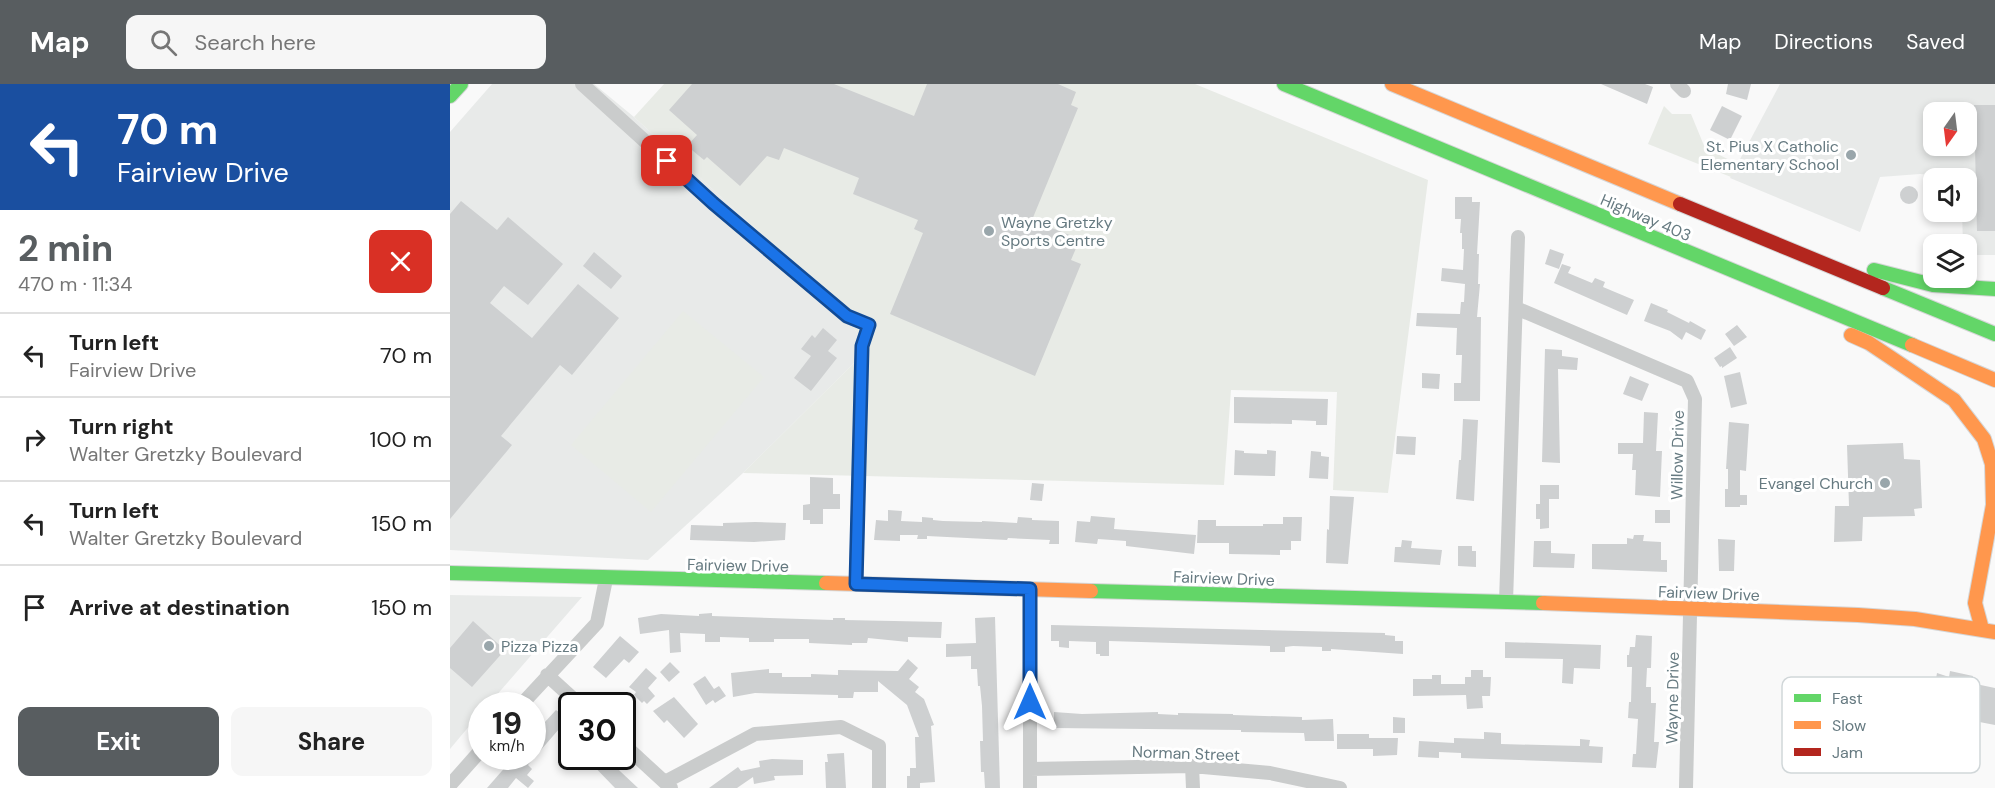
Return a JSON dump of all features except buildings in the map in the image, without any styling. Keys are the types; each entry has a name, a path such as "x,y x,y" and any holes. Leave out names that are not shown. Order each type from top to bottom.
{"main road":[{"path":"450,96 461,84"},
{"name":"Highway 403","path":"1284,84 1995,380"},
{"name":"Highway 403","path":"1392,84 1995,334"},
{"path":"1741,230 1780,239 1893,277 1970,290 1995,289"},
{"path":"1678,248 1726,276 1869,343 1954,400 1984,439 1992,464 1993,505 1975,603 1988,631"},
{"name":"Fairview Drive","path":"450,573 1506,602 1915,619 1988,631"},
{"path":"1988,631 1995,614"}],"street":[{"path":"582,84 713,203 816,290 847,316 869,325 862,346 856,584"},
{"path":"1506,602 1518,237"},
{"name":"Willow Drive","path":"1516,308 1687,381 1695,399 1690,609"},
{"path":"532,692 597,623 606,579"},
{"path":"1030,589 1030,788"},
{"name":"Wayne Drive","path":"1686,788 1690,609"},
{"path":"547,675 566,692"},
{"path":"636,756 668,785 755,734 841,727 879,746 879,788"},
{"path":"450,785 468,765"},
{"path":"1192,766 1193,788"},
{"name":"Norman Street","path":"1030,769 1192,766 1270,773 1340,788"}],"shaded area":[{"path":"492,84 594,84 634,117 843,309 867,350 743,473 648,560 450,550 450,132"},
{"path":"664,84 1195,84 1428,180 1388,493 1333,490 1337,392 1231,390 1224,485 743,473 867,350 843,309 634,117"},
{"name":"St. Pius X Catholic Elementary School","path":"1780,84 1995,84 1995,255 1977,255 1977,234 1963,234 1962,222 1977,222 1977,168 1923,168 1923,174 1880,177 1860,232 1730,178"},
{"path":"1664,106 1672,114 1691,114 1705,148 1738,164 1731,177 1648,144"},
{"path":"683,311 764,377 651,512 571,445"},
{"path":"450,595 582,597 499,692 468,692 468,728 450,749"}],"traffic: fast":[{"path":"450,96 461,84"},
{"path":"1284,84 1912,345"},
{"path":"1874,270 1933,285 1995,289"},
{"path":"1883,288 1995,334"},
{"path":"450,573 826,583"},
{"path":"1091,591 1543,603"}],"traffic: slow":[{"path":"1392,84 1680,204"},
{"path":"1851,335 1869,343 1954,400 1984,439 1992,464 1993,505 1975,603 1982,629"},
{"path":"1912,345 1995,380"},
{"path":"826,583 1091,591"},
{"path":"1543,603 1858,615 1915,619 1995,632"}],"traffic: jam":[{"path":"1680,204 1883,288"}],"place":[{"name":"St. Pius X Catholic Elementary School","path":"1851,155"},
{"name":"Wayne Gretzky Sports Centre","path":"989,231"},
{"name":"Evangel Church","path":"1885,483"},
{"name":"Pizza Pizza","path":"489,646"}],"route":[{"path":"667,161 713,203 847,316 869,325 862,346 856,584 1030,589 1030,702"}]}
